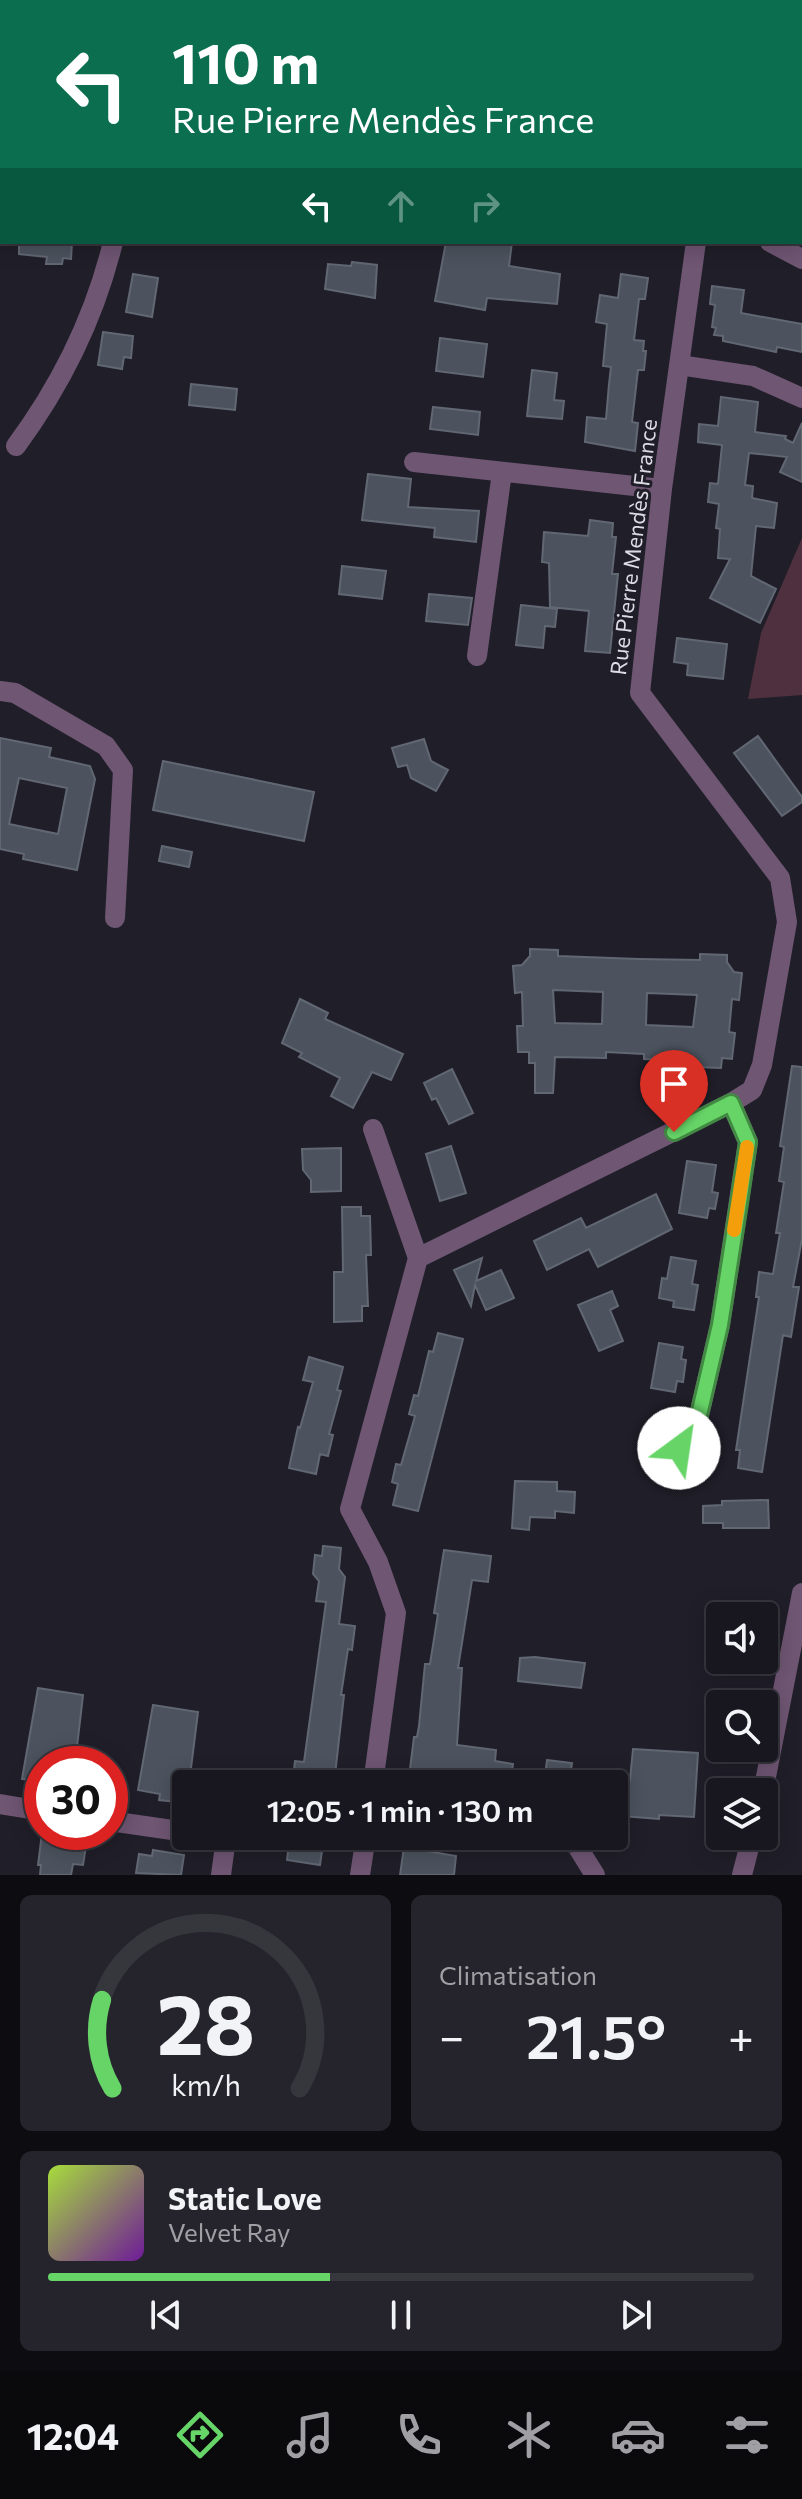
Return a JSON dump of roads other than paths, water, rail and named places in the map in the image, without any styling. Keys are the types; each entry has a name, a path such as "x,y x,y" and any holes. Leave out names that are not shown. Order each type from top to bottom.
{"street":[{"path":"16,446 43,410 72,357 113,244"},
{"name":"Rue Pierre Mendès France","path":"418,1258 731,1103 752,1090 762,1065 787,922 780,878 640,693 662,489 696,244"},
{"path":"774,244 802,259"},
{"path":"679,365 753,376 802,398"},
{"path":"414,462 662,489"},
{"path":"477,656 502,472"},
{"path":"0,691 15,693 106,746 123,770 115,918"},
{"path":"679,1448 696,1428 720,1325 746,1157 748,1142 731,1103"},
{"path":"373,1129 418,1258 350,1509 378,1562 396,1613 375,1770"},
{"path":"766,1778 802,1593"},
{"path":"0,1804 24,1808"},
{"path":"128,1824 172,1830"},
{"path":"221,1875 224,1850"},
{"path":"360,1875 364,1850"},
{"path":"579,1850 595,1875"},
{"path":"742,1875 748,1850"}]}
